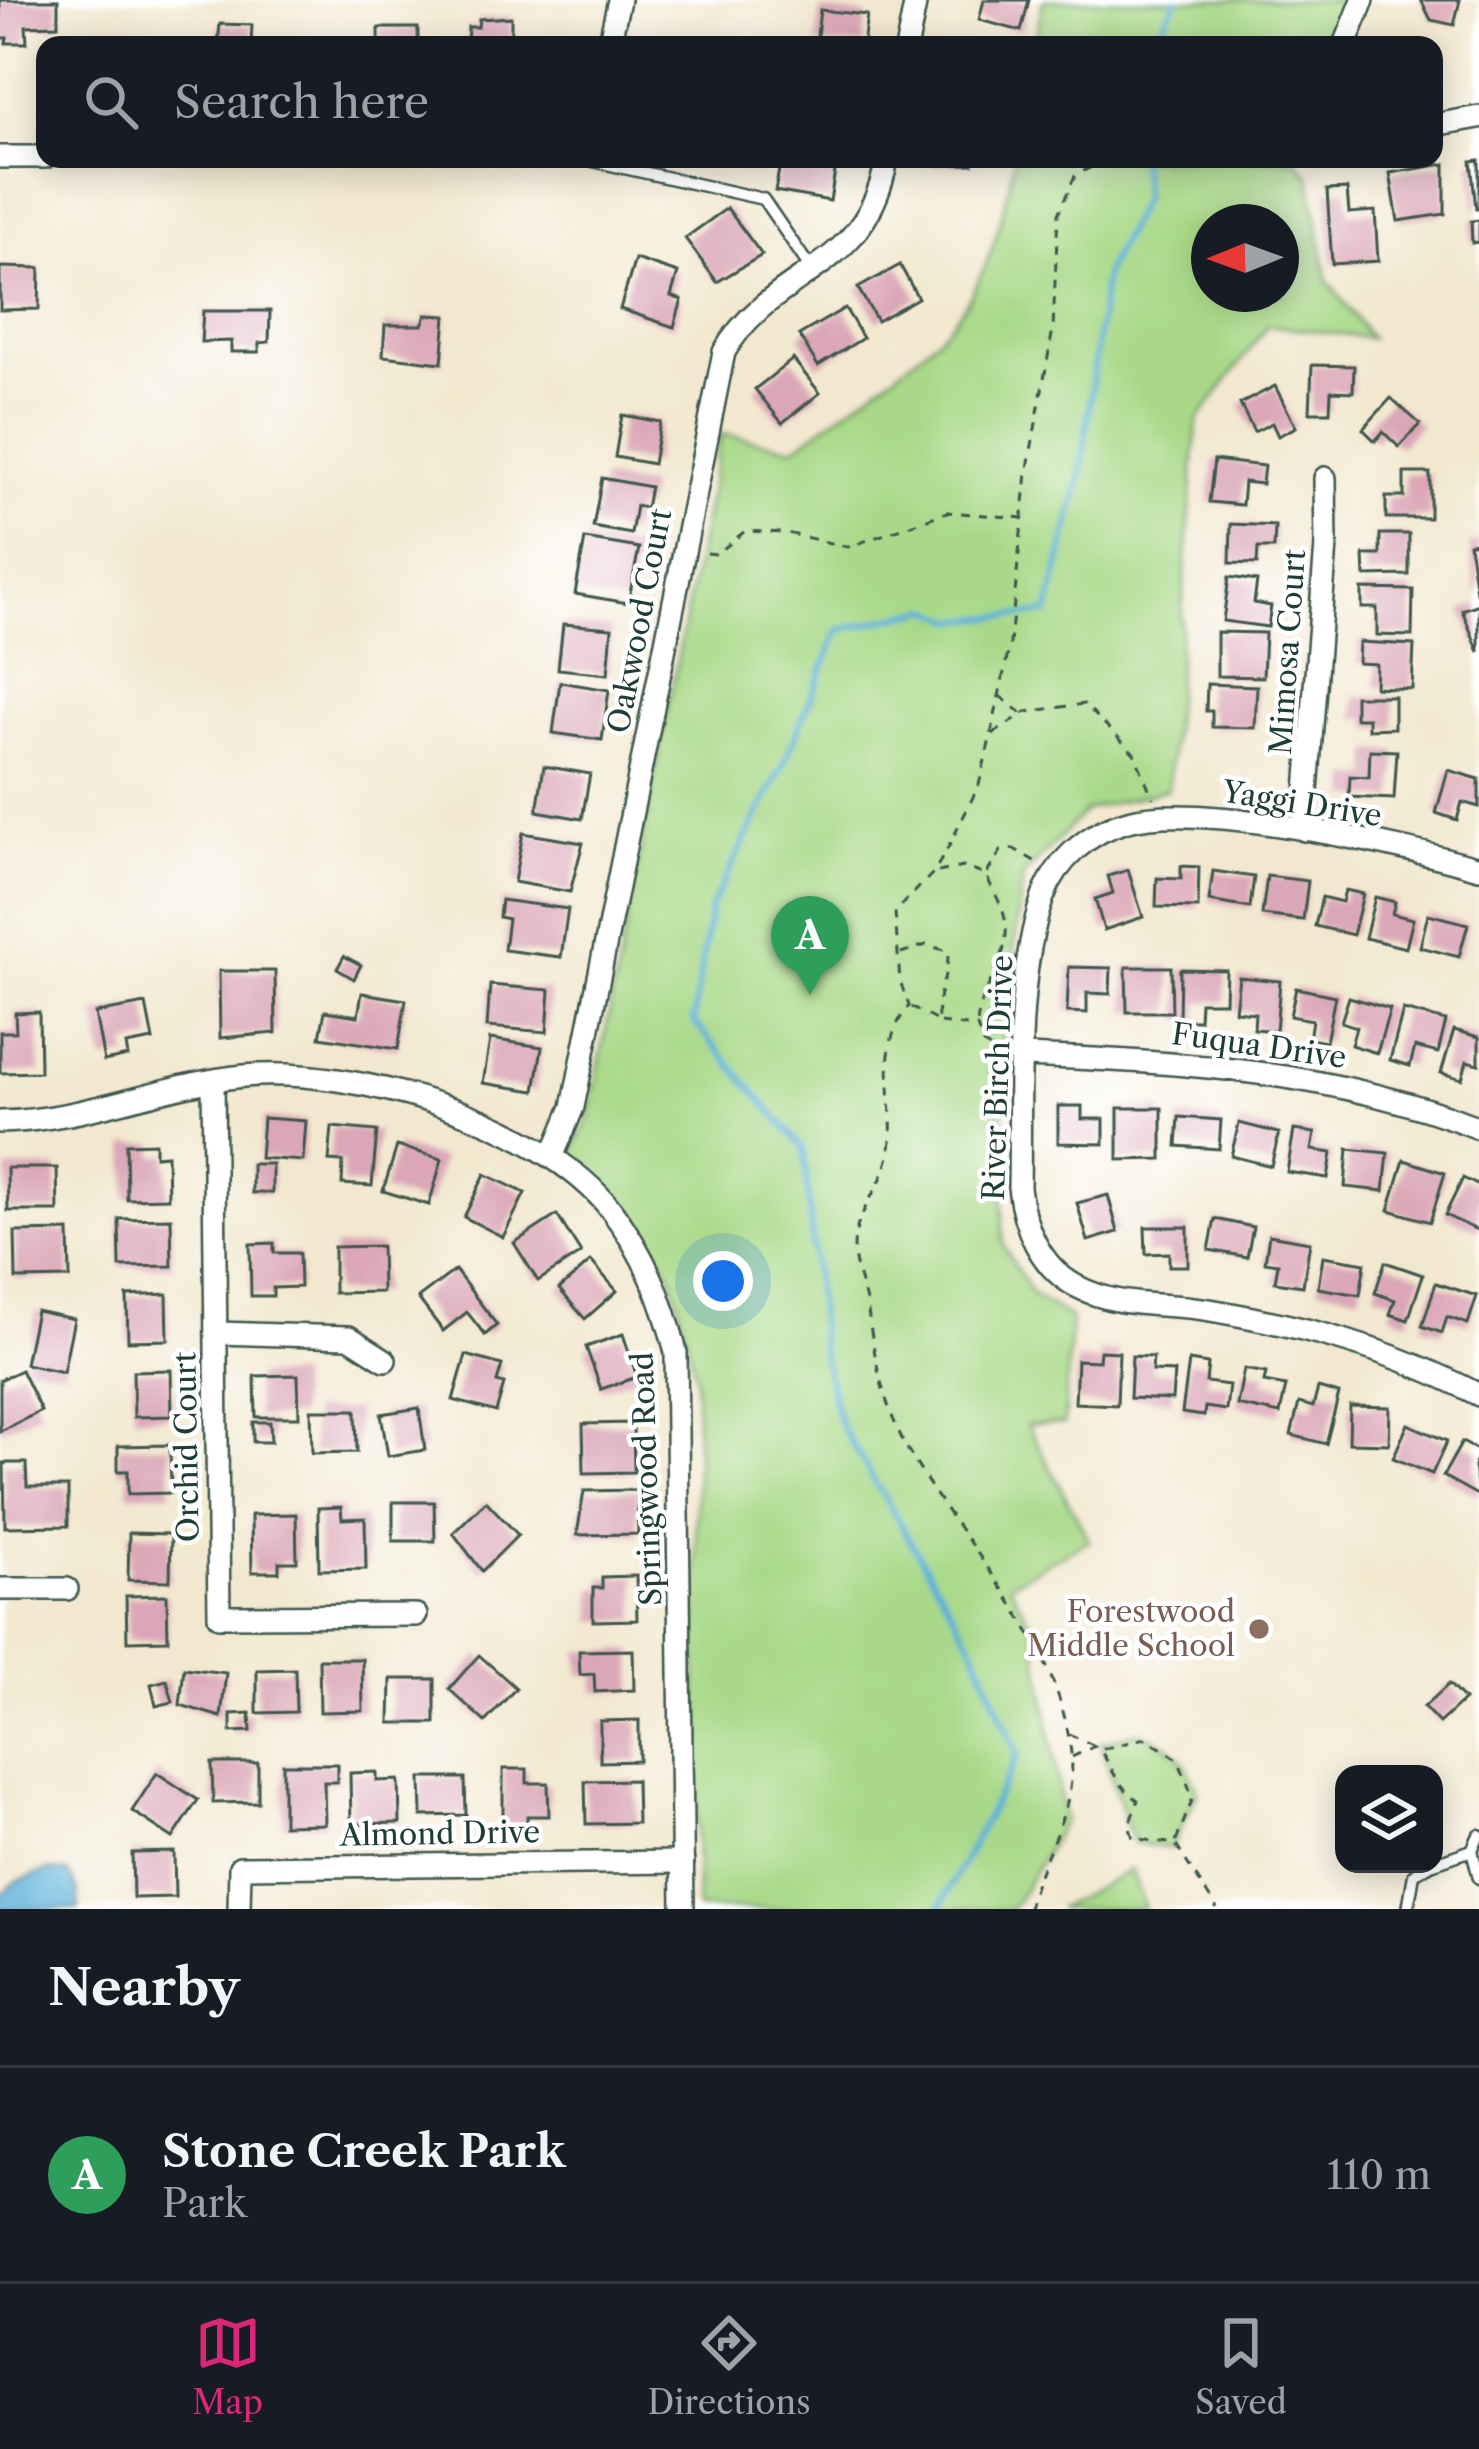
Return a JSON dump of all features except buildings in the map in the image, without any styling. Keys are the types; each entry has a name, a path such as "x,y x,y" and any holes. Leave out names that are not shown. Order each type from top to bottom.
{"street":[{"path":"611,36 619,0"},
{"path":"910,36 916,0"},
{"path":"1349,36 1363,0"},
{"path":"1443,124 1479,118"},
{"path":"0,157 36,157"},
{"name":"Oakwood Court","path":"553,1155 573,1107 724,352 744,322 842,250 866,221 884,168"},
{"name":"Mimosa Court","path":"1304,830 1326,545 1325,478"},
{"name":"Yaggi Drive","path":"1115,825 1176,818 1304,830 1479,868"},
{"name":"River Birch Drive","path":"1115,825 1074,850 1044,894 1015,1056 1022,1216 1035,1244 1072,1285 1128,1305 1202,1309 1350,1340 1479,1395"},
{"name":"Fuqua Drive","path":"1015,1056 1161,1060 1272,1072 1406,1103 1479,1128"},
{"name":"Springwood Road","path":"0,1122 41,1120 213,1081 267,1076 352,1083 409,1097 553,1155 610,1208 643,1257 663,1301 676,1352 682,1909"},
{"name":"Orchid Court","path":"213,1081 219,1616 416,1615"},
{"path":"216,1334 349,1337 385,1360"},
{"path":"0,1589 68,1589"},
{"name":"Almond Drive","path":"239,1909 240,1867 682,1862"}],"lane":[{"path":"624,168 763,199 812,272"},
{"path":"1479,1835 1472,1850 1479,1878"},
{"path":"1443,1859 1472,1850"},
{"path":"1408,1909 1416,1873"}],"path":[{"path":"1028,1909 1043,1858 1064,1820 1072,1757 1068,1734 1028,1627 909,1450 875,1370 854,1250 860,1216 889,1161 887,1055 909,1006 895,912 934,872 980,785 1010,643 1027,473 1053,329 1058,214 1075,176 1095,168"},
{"path":"699,552 717,554 746,531 787,532 848,547 946,512 1024,518"},
{"path":"997,694 1022,714"},
{"path":"991,735 1022,714 1084,704 1134,753 1153,800"},
{"path":"986,875 1001,851 1014,849 1040,864"},
{"path":"934,872 963,866 986,875 1005,919 1005,951 978,1004 977,1027 983,1044 1015,1056"},
{"path":"899,954 926,945 948,951 947,980 936,1011 939,1022"},
{"path":"909,1006 939,1022 977,1027"},
{"path":"926,1017 936,1011"},
{"path":"1068,1734 1101,1750 1112,1779 1138,1800 1129,1825 1133,1838 1175,1844 1217,1909"},
{"path":"1101,1750 1145,1738 1178,1759 1193,1798 1175,1844"},
{"path":"1072,1757 1095,1746"}],"green space":[{"path":"1043,0 1348,0 1333,36 1037,36"},
{"path":"1012,168 1303,168 1310,177 1327,279 1370,338 1268,325 1197,421 1168,789 1086,810 1023,876 1002,1047 1003,1245 1033,1296 1071,1318 1064,1424 1027,1425 1089,1540 1009,1584 1034,1629 1064,1820 1012,1909 697,1909 696,1377 672,1277 628,1205 572,1153 589,1117 721,434 795,448 926,348 959,314 999,228"},
{"path":"1138,1732 1176,1753 1198,1792 1171,1848 1133,1843 1100,1743"},
{"path":"1131,1870 1145,1909 1057,1909"}],"water":[{"path":"50,1870 68,1873 78,1891 79,1909 0,1909 0,1896 17,1881"}],"waterway":[{"path":"1156,36 1177,0"},
{"path":"939,1909 1018,1756 973,1645 840,1424 821,1348 804,1149 693,1021 710,909 783,766 839,630 930,609 956,620 1048,613 1081,477 1105,273 1143,197 1141,168"}],"place":[{"name":"Stone Creek Park","path":"810,995"},
{"name":"Forestwood Middle School","path":"1259,1629"}]}
